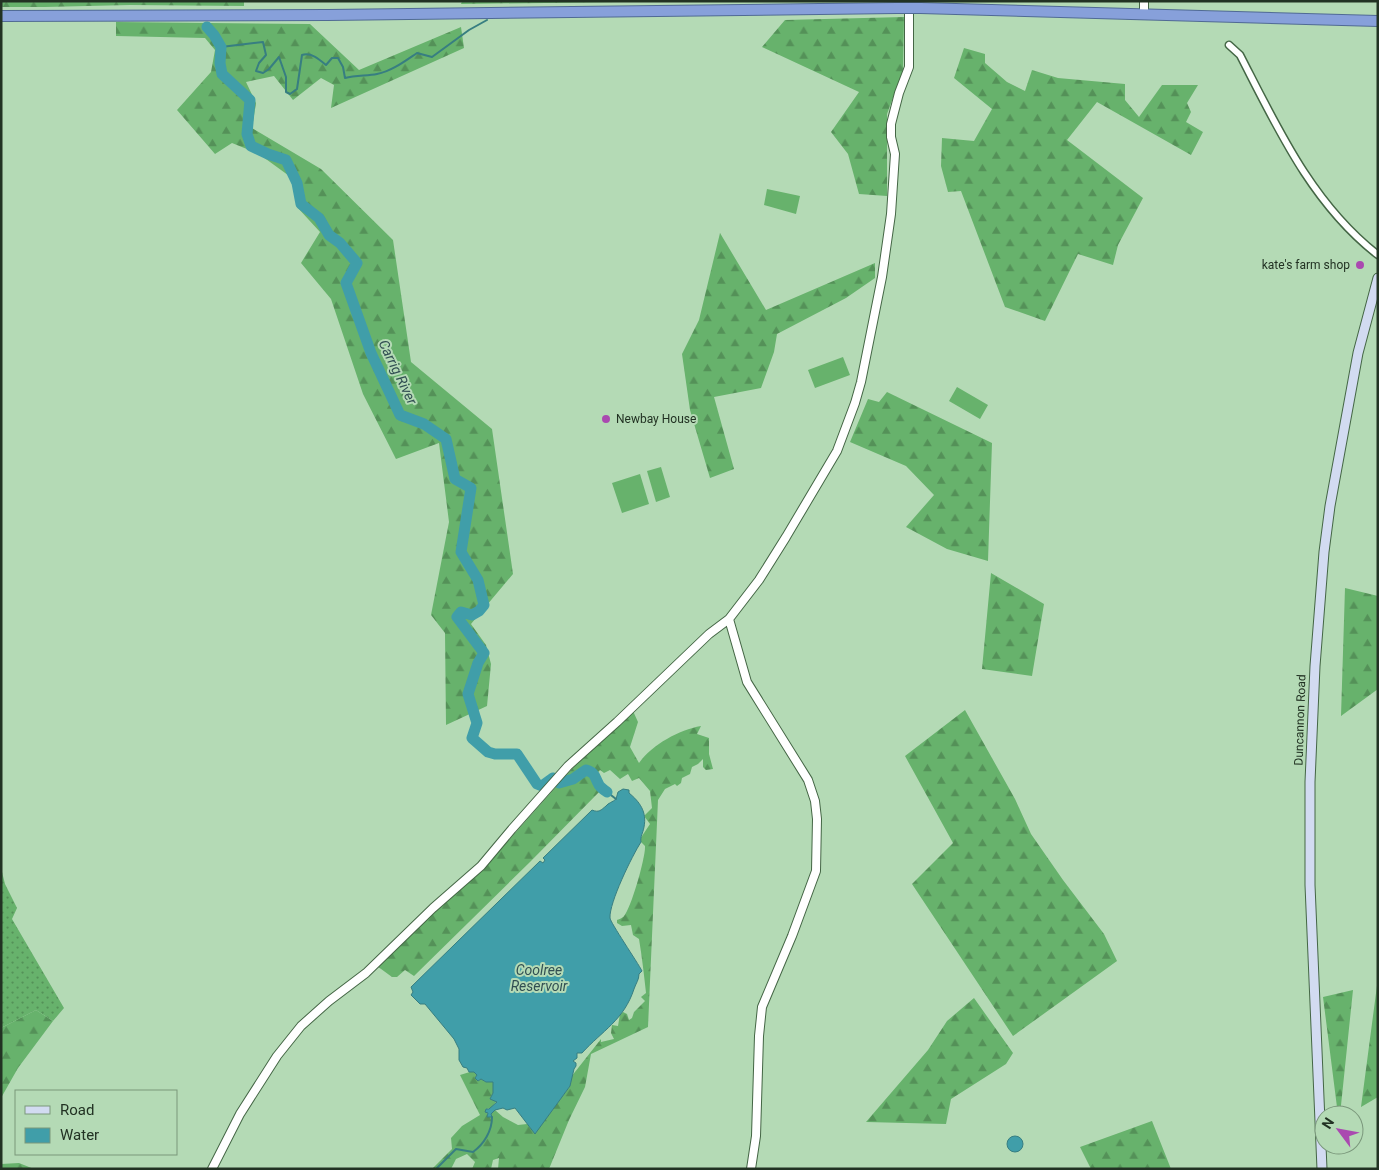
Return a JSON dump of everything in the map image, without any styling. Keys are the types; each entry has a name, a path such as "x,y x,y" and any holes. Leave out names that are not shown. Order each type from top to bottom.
{"highway":[{"path":"1,16 318,15 920,8 1378,21"}],"main road":[{"name":"Duncannon Road","path":"1322,1169 1310,885 1310,782 1315,666 1324,552 1330,506 1358,353 1378,278"}],"street":[{"path":"212,1169 240,1114 277,1056 301,1026 329,1001 366,973 433,908 481,866 568,766 709,634 730,619 759,580 786,537 836,451 856,403 871,339 890,223 895,154 891,137 892,124 899,92 908,67 909,1"},
{"path":"1144,1 1144,14"},
{"path":"1229,45 1240,55 1292,154 1313,186 1338,219 1378,255"},
{"path":"730,619 747,682 808,780 815,801 817,819 816,872 762,1007 759,1036 756,1136 751,1169"}],"green space":[{"path":"1,1 244,1 244,6 1,7"},
{"path":"462,1 694,1 461,4"},
{"path":"904,17 903,70 887,114 887,196 859,194 848,154 831,132 859,92 762,47 785,20"},
{"path":"116,22 310,24 359,70 461,27 464,48 331,108 334,85 321,78 293,100 274,76 246,82 256,103 252,128 321,169 393,240 411,362 492,429 513,574 471,624 486,645 491,664 487,706 446,725 445,633 431,615 449,522 439,443 396,459 363,394 331,299 301,263 320,232 297,207 292,178 259,154 232,143 215,154 177,110 211,72 215,50 205,38 116,36"},
{"path":"964,48 985,54 985,63 1007,82 1025,91 1032,70 1058,78 1125,84 1125,100 1139,117 1162,85 1198,85 1187,103 1191,112 1186,122 1203,132 1191,155 1097,102 1067,140 1143,198 1118,245 1113,265 1078,254 1045,321 1005,307 961,191 948,192 941,166 942,138 974,141 992,109 954,78"},
{"path":"767,189 800,196 796,214 764,205"},
{"path":"720,233 766,310 875,263 875,278 846,298 777,334 774,352 761,388 714,397 734,469 710,478 690,410 682,354 699,320"},
{"path":"843,357 850,375 815,388 808,370"},
{"path":"957,387 988,405 980,419 949,401"},
{"path":"887,392 992,443 988,561 947,549 906,527 934,495 906,466 850,442 868,399 879,402"},
{"path":"661,467 670,497 656,502 647,471"},
{"path":"640,474 649,504 622,513 612,483"},
{"path":"991,573 1044,604 1032,676 982,669"},
{"path":"1345,588 1378,596 1378,689 1341,716"},
{"path":"965,710 1015,799 1031,834 1104,934 1117,961 1013,1036 912,884 953,843 905,756"},
{"path":"633,711 638,722 630,747 639,763 659,744 675,734 701,726 697,734 709,738 709,754 713,769 706,770 703,767 703,759 692,767 690,774 682,778 681,783 665,789 658,800 648,1027 591,1054 585,1087 549,1169 498,1169 499,1158 493,1160 491,1169 472,1169 475,1162 467,1154 456,1159 451,1169 432,1169 452,1149 451,1138 462,1126 480,1115 460,1075 473,1071 477,1075 475,1078 478,1081 481,1079 486,1082 493,1082 493,1093 490,1099 497,1101 491,1108 486,1109 485,1111 488,1112 487,1117 492,1117 491,1114 495,1110 518,1125 527,1124 535,1133 570,1086 571,1077 601,1039 601,1042 614,1039 611,1033 612,1025 618,1026 620,1014 623,1012 627,1014 629,1020 645,1001 641,997 646,993 639,939 633,935 631,925 622,926 617,923 617,920 624,916 627,911 641,871 645,846 640,839 650,824 644,816 652,808 650,791 639,778 632,781 628,774 620,779 610,770 604,773 600,770 596,775 598,784 603,788 414,976 405,970 397,977 392,977 377,966 484,868 571,770"},
{"path":"1,868 5,884 17,908 12,919 64,1008 53,1021 36,1010 1,1028"},
{"path":"1378,978 1378,1097 1361,1105"},
{"path":"1353,990 1341,1105 1337,1105 1323,997"},
{"path":"974,998 1013,1053 1006,1064 951,1099 946,1124 866,1122 928,1050 947,1021"},
{"path":"36,1010 53,1021 18,1068 1,1098 1,1028"},
{"path":"1152,1121 1171,1169 1091,1169 1080,1147"},
{"path":"19,1163 34,1169 1,1169 1,1164"}],"water":[{"name":"Coolree Reservoir","path":"623,789 629,790 629,793 639,804 645,822 641,842 617,891 610,918 642,971 639,974 630,1000 618,1017 582,1053 577,1053 577,1058 573,1061 576,1063 576,1066 570,1086 535,1134 515,1108 495,1110 491,1114 492,1117 487,1117 486,1109 489,1109 497,1102 490,1099 493,1093 493,1082 486,1082 481,1079 478,1081 475,1078 477,1075 474,1072 469,1072 467,1068 463,1067 459,1060 459,1049 454,1039 425,1004 420,1004 411,995 413,992 411,987 540,861 543,863 545,860 543,858 592,810 601,810 616,799 618,792"},
{"path":"1015,1136 1023,1144 1015,1152 1007,1144"}],"waterway":[{"path":"221,47 263,42 266,55 259,63 256,71 263,73 279,57 286,77 286,92 290,94 297,89 302,55 312,55 326,65 332,58 338,58 343,67 345,78 383,73 417,53 432,57 469,30 487,20"},
{"name":"Carrig River","path":"207,27 221,47 220,63 222,74 250,100 247,134 251,146 286,160 297,183 301,204 319,218 329,235 340,243 357,263 346,283 371,353 400,415 424,424 446,439 455,479 471,488 461,552 478,580 484,605 472,615 461,612 457,617 484,653 478,663 468,694 477,723 472,738 488,752 495,754 517,754 537,784 542,786 553,778"},
{"name":"Carrig River","path":"559,783 573,779 586,770 593,773 599,785 607,792"},
{"path":"607,792 616,799"},
{"path":"436,1169 456,1149 473,1152 477,1149 489,1132 492,1117"}],"place":[{"name":"kate's farm shop","path":"1360,265"},
{"name":"Newbay House","path":"606,419"}]}
